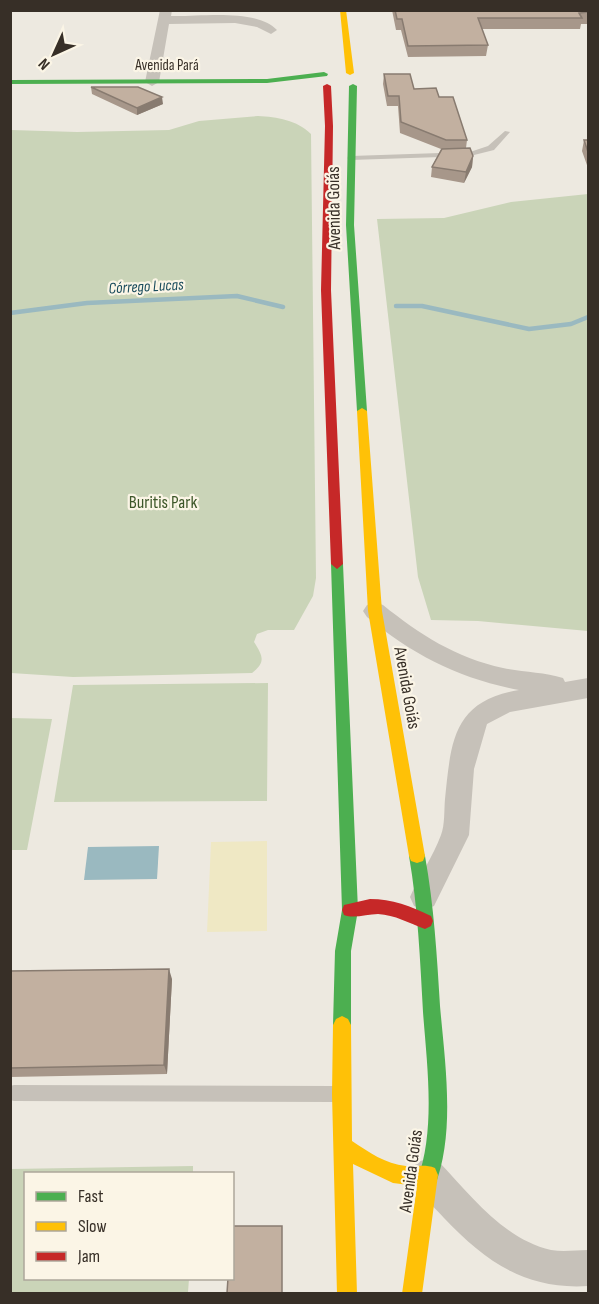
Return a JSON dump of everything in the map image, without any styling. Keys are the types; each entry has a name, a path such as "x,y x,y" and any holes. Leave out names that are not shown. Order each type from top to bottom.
{"main road":[{"name":"Avenida Goiás","path":"343,10 352,80 350,225 375,611 425,909 438,1096 433,1164 428,1175 412,1293"},
{"name":"Avenida Goiás","path":"326,76 329,126 326,290 350,910 343,951 341,1094 346,1293"},
{"name":"Avenida Pará","path":"10,82 267,81 326,76 352,80"},
{"path":"350,910 380,905 411,914 425,909"},
{"path":"342,1146 394,1177 410,1180 428,1175"}],"street":[{"path":"152,81 165,15 246,21 263,24 271,30"},
{"path":"375,611 422,648 486,676 586,688"},
{"path":"425,909 455,835 461,769 470,732 478,717 508,702 586,688"},
{"path":"428,1175 487,1236 503,1247 552,1269 588,1268"}],"lane":[{"path":"351,158 470,154 491,148 507,132"},
{"path":"14,1094 341,1094"}],"green space":[{"name":"Buritis Park","path":"258,116 286,120 299,125 311,134 316,578 313,596 294,630 268,630 257,634 254,642 262,659 252,673 73,677 11,673 11,130 77,132 169,130 199,121"},
{"path":"588,194 588,631 478,621 431,620 418,577 377,219 444,218 511,202"},
{"path":"268,683 267,801 54,802 73,685"},
{"path":"11,718 52,719 27,850 11,850"},
{"path":"193,1166 193,1172 24,1172 24,1280 189,1280 188,1292 11,1293 11,1169"}],"sand":[{"path":"267,841 267,931 207,932 211,842"}],"water":[{"path":"159,846 157,879 84,880 88,847"}],"building":[{"path":"395,10 588,10 588,12 579,13 582,18 478,18 488,45 408,46 402,19 397,19"},
{"path":"384,74 410,74 414,89 436,88 439,97 453,97 467,140 446,140 401,122 399,96 388,96"},
{"path":"91,87 138,87 162,97 137,108"},
{"path":"584,140 588,140 588,152"},
{"path":"470,148 473,156 466,172 432,167 442,149"},
{"path":"169,969 164,1065 10,1068 10,971"},
{"path":"234,1226 282,1226 282,1293 227,1293 228,1280 234,1280"}],"waterway":[{"name":"Córrego Lucas","path":"10,313 87,303 237,296 283,307"},
{"name":"Córrego Lucas","path":"396,306 422,306 529,329 571,324 588,317"}],"traffic: fast":[{"path":"10,82 267,81 324,74"},
{"path":"353,86 350,225 362,411"},
{"path":"337,564 350,910 343,951 342,1025"},
{"path":"417,856 424,897 438,1096 433,1164 427,1181"}],"traffic: slow":[{"path":"343,10 350,73"},
{"path":"362,411 375,611 417,856"},
{"path":"342,1025 341,1094 347,1294"},
{"path":"342,1146 382,1170 404,1176 428,1175"},
{"path":"412,1294 427,1181"}],"traffic: jam":[{"path":"327,86 329,126 326,290 337,564"},
{"path":"350,910 370,907 388,908 425,921"}]}
